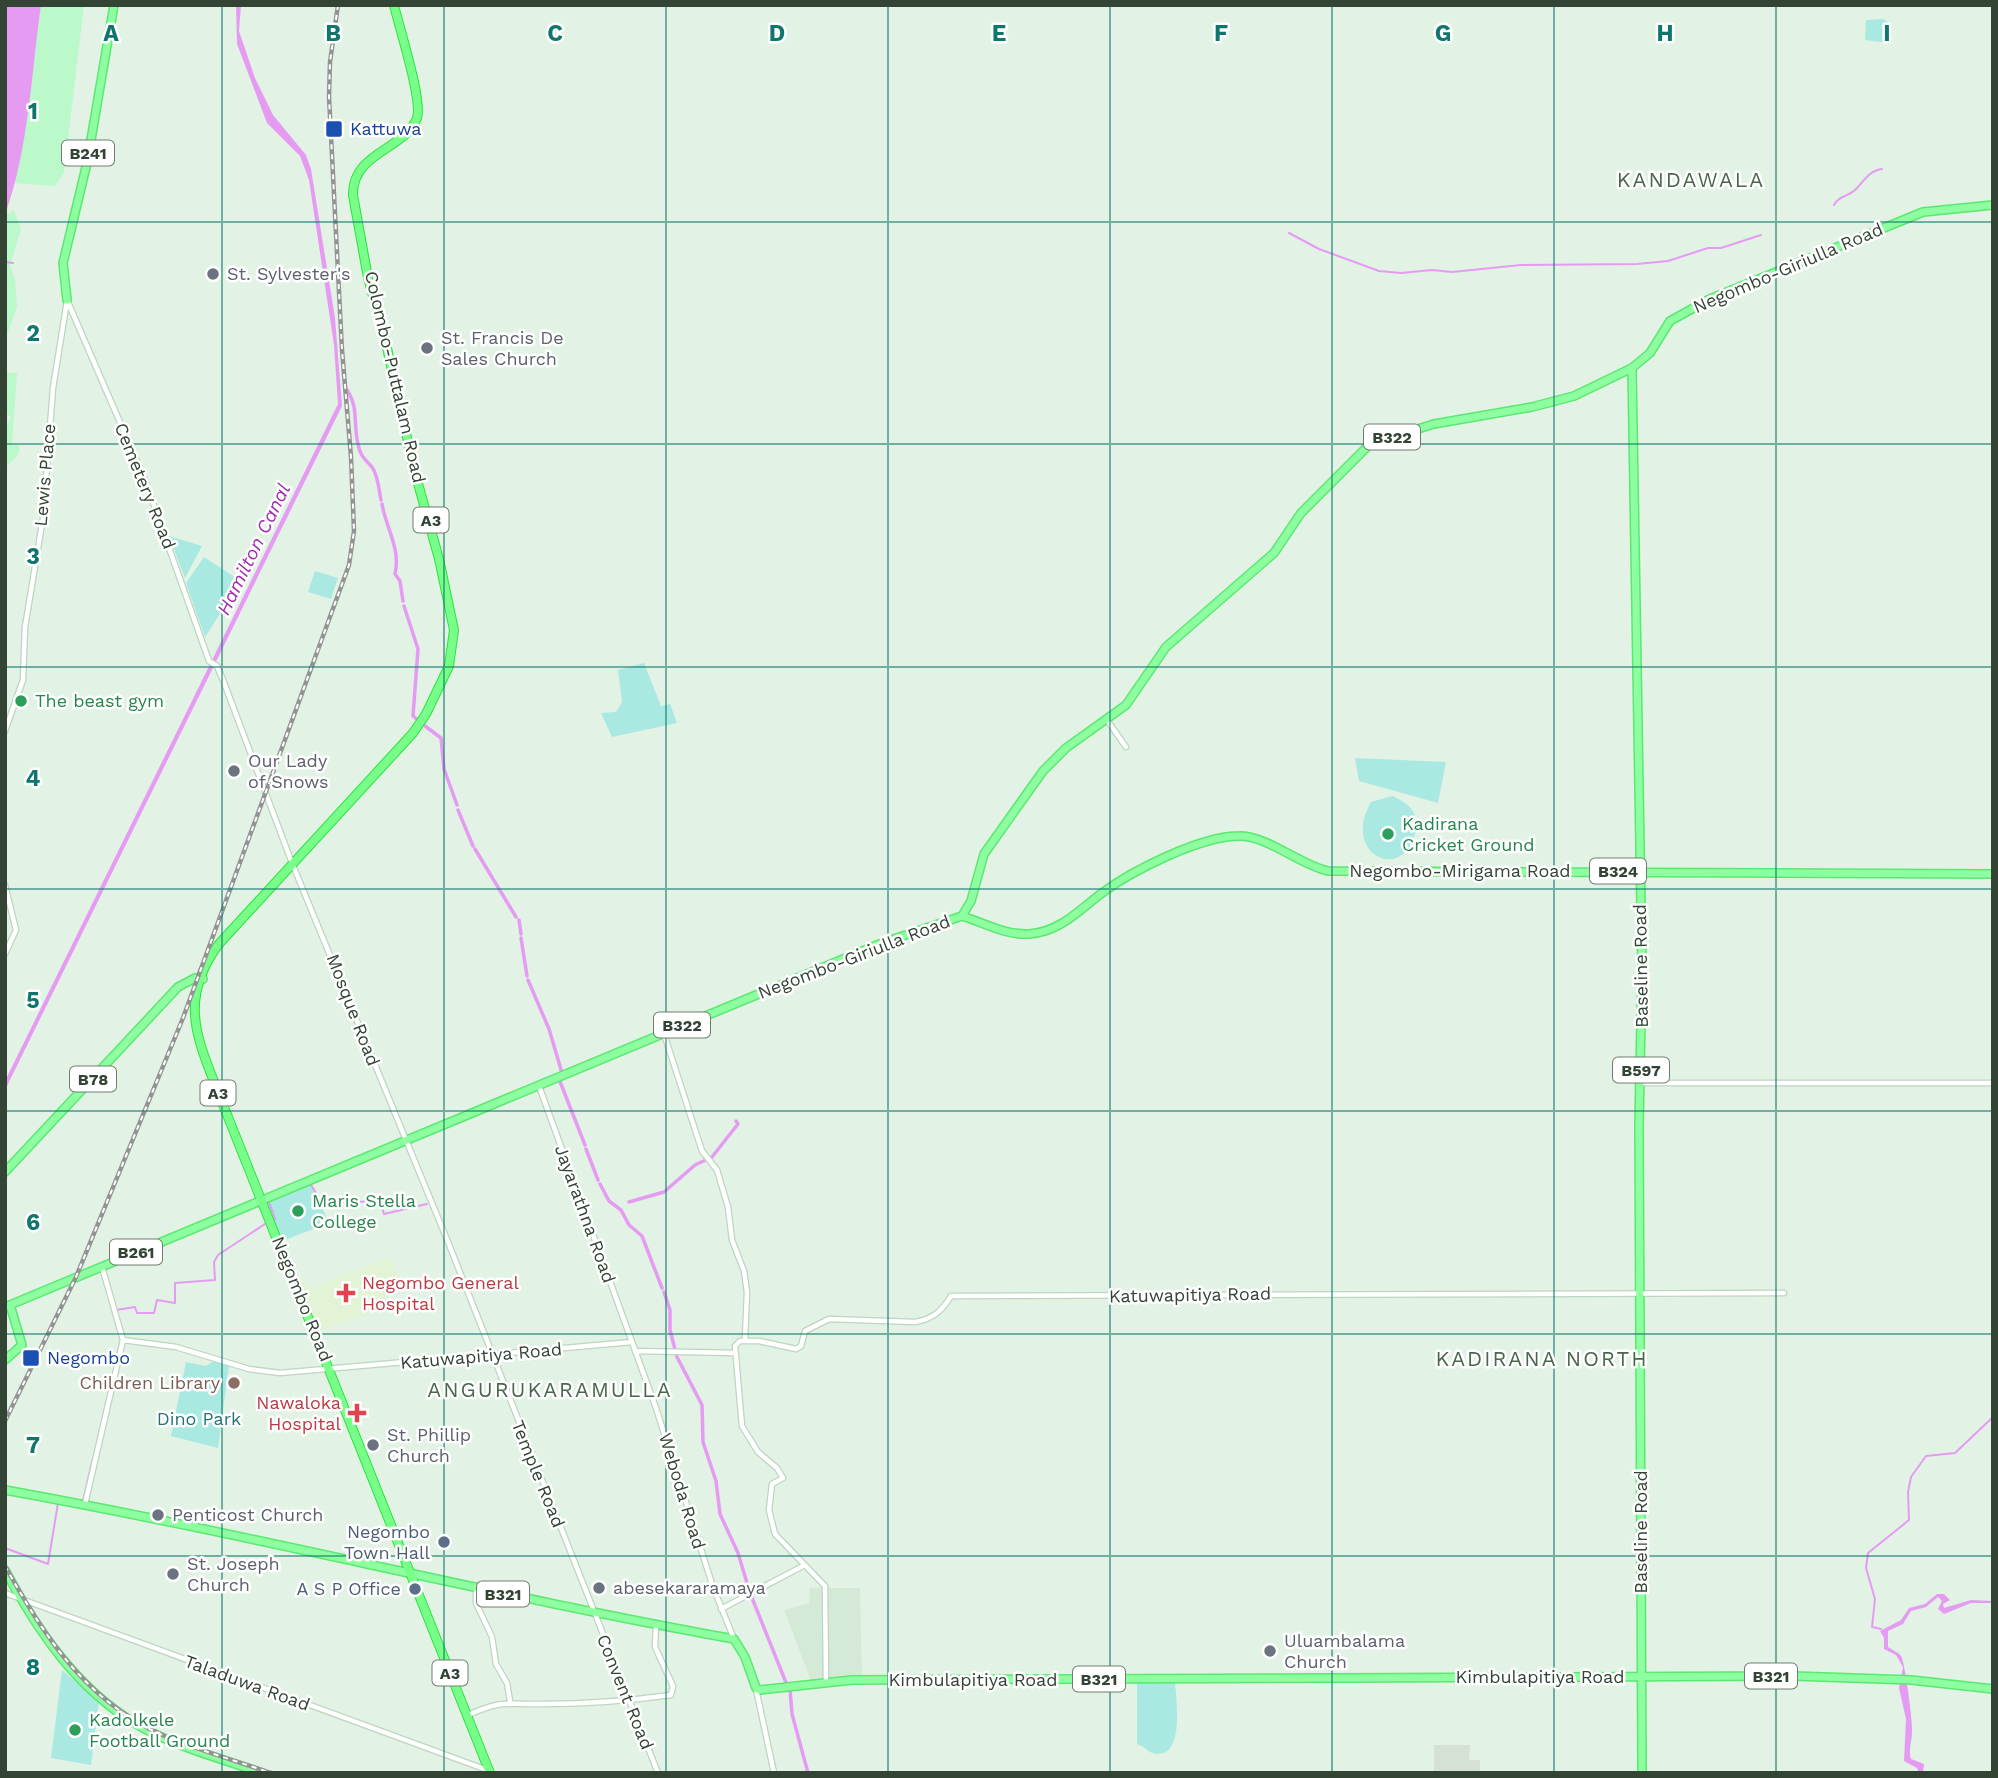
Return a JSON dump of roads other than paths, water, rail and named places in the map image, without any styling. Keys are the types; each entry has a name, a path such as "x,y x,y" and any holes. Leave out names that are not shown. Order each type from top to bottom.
{"highway":[{"name":"Colombo-Puttalam Road","path":"200,981 223,937 295,863 413,733 444,678 454,645 453,623 439,559 414,469 368,278 353,195 354,182 359,171 405,133 417,118 417,101 396,5"},
{"name":"Negombo Road","path":"200,981 192,1005 194,1024 492,1772"}],"main road":[{"name":"B241","path":"67,303 63,263 87,163 114,5"},
{"name":"Negombo-Giriulla Road","path":"264,1199 879,944 962,916 971,901 984,854 1058,755 1126,705 1166,647 1273,552 1301,513 1370,444 1453,419 1568,398 1632,368 1650,353 1670,321 1710,299 1923,212 1993,205"},
{"name":"Baseline Road","path":"1632,368 1640,871 1642,1773"},
{"name":"Negombo-Mirigama Road","path":"962,916 1008,933 1046,930 1069,920 1119,883 1168,858 1189,848 1235,836 1251,837 1311,867 1328,871 1993,874"},
{"name":"B78","path":"5,1172 181,984 200,981"},
{"name":"B261","path":"8,1306 264,1199"},
{"path":"5,1360 21,1348 8,1306"},
{"path":"5,1490 85,1504 412,1574"},
{"path":"5,1570 45,1638 97,1696 136,1724 174,1742 262,1773"},
{"name":"B321","path":"412,1574 734,1639"},
{"path":"734,1639 746,1657 756,1688"},
{"name":"Kimbulapitiya Road","path":"756,1688 766,1690 826,1682 1794,1676 1911,1680 1993,1689"}],"street":[{"name":"Cemetery Road","path":"67,303 74,312 145,480 213,663 288,848"},
{"name":"Lewis Place","path":"5,731 23,680 25,627 43,518 54,381 67,303"},
{"path":"1107,720 1126,747"},
{"name":"Mosque Road","path":"288,848 405,1141"},
{"path":"5,885 16,930 5,954"},
{"path":"664,1033 705,1154 717,1170 728,1207 732,1240 744,1271 747,1292 745,1339 737,1343 736,1353 742,1426 758,1452 782,1476 782,1480 772,1484 772,1525 775,1534 825,1586 826,1682"},
{"path":"1641,1083 1993,1083"},
{"name":"Jayarathna Road","path":"539,1086 632,1342"},
{"name":"Temple Road","path":"405,1141 448,1241 593,1612"},
{"path":"85,1504 123,1340 102,1267"},
{"name":"Katuwapitiya Road","path":"745,1339 796,1349 801,1346 805,1331 829,1320 915,1322 929,1319 938,1313 951,1296 1784,1293"},
{"name":"Katuwapitiya Road","path":"123,1340 186,1349 270,1373 332,1371 632,1342"},
{"name":"Weboda Road","path":"632,1342 664,1429 721,1609 734,1639"},
{"path":"635,1351 736,1353"},
{"path":"721,1609 803,1566"},
{"path":"476,1588 476,1602 492,1637 496,1664 507,1683 510,1702"},
{"name":"Taladuwa Road","path":"5,1593 492,1772"},
{"name":"Convent Road","path":"593,1612 658,1773"},
{"path":"468,1715 500,1702 540,1704 628,1701 671,1695 673,1691 655,1647 656,1624"},
{"path":"756,1688 774,1773"}],"waterway":[{"path":"1834,205 1839,199 1853,192 1871,174 1882,169"},
{"path":"1289,233 1319,249 1379,271 1401,273 1432,270 1452,272 1521,265 1637,264 1668,261 1761,235"},
{"path":"5,262 13,263"},
{"path":"347,390 354,410 359,448 376,474 381,500"},
{"path":"382,504 395,547 395,574 400,581 403,601"},
{"path":"404,606 418,649 413,716 419,721"},
{"path":"425,726 441,738 444,769 457,805"},
{"path":"458,810 473,846"},
{"path":"475,849 516,917"},
{"path":"519,920 521,934"},
{"path":"521,938 527,976"},
{"path":"528,980 549,1029 562,1073"},
{"path":"559,1079 585,1145"},
{"path":"629,1202 664,1192 695,1165 712,1157 738,1124 736,1121"},
{"path":"586,1149 598,1180"},
{"path":"600,1184 609,1201 621,1210 629,1225 642,1236 662,1288"},
{"path":"311,1185 321,1201 380,1202 384,1214 427,1204"},
{"path":"268,1199 275,1219"},
{"path":"116,1310 135,1307 137,1313 154,1313 157,1300 175,1303 175,1283 215,1280 214,1262 218,1255 268,1222"},
{"path":"664,1292 670,1310 670,1330 677,1357 702,1405 703,1442 716,1481 720,1514 738,1553 750,1593 787,1685"},
{"path":"116,1360 118,1351"},
{"path":"94,1456 105,1409"},
{"path":"1881,1629 1872,1627 1875,1599 1866,1568 1868,1553 1909,1520 1908,1492 1911,1477 1926,1456 1955,1453 1993,1417"},
{"path":"83,1501 92,1462"},
{"path":"5,1548 48,1564 58,1503"},
{"path":"790,1689 792,1714 808,1773"}],"railway":[{"path":"5,1421 76,1277 183,1018 349,565 354,531 351,457 342,350 329,97 330,62 338,5"},
{"path":"5,1566 55,1645 74,1669 118,1709 144,1726 174,1740 271,1773"}],"place":[{"name":"Kattuwa","path":"334,129"},
{"name":"St. Sylvester's","path":"213,274"},
{"name":"St. Francis De Sales Church","path":"427,348"},
{"name":"The beast gym","path":"21,701"},
{"name":"Our Lady of Snows","path":"234,771"},
{"name":"Kadirana Cricket Ground","path":"1388,834"},
{"name":"Maris Stella College","path":"298,1211"},
{"name":"Negombo General Hospital","path":"346,1293"},
{"name":"Negombo","path":"31,1358"},
{"name":"Children Library","path":"234,1383"},
{"name":"Nawaloka Hospital","path":"357,1413"},
{"name":"St. Phillip Church","path":"373,1445"},
{"name":"Penticost Church","path":"158,1515"},
{"name":"Negombo Town Hall","path":"444,1542"},
{"name":"St. Joseph Church","path":"173,1574"},
{"name":"abesekararamaya","path":"599,1588"},
{"name":"A S P Office","path":"415,1589"},
{"name":"Uluambalama Church","path":"1270,1651"},
{"name":"Kadolkele Football Ground","path":"75,1730"}],"district":[{"name":"KANDAWALA","path":"1691,180"},
{"name":"KADIRANA NORTH","path":"1542,1359"},
{"name":"ANGURUKARAMULLA","path":"550,1390"}],"water label":[{"name":"Hamilton Canal","path":"253,549"}],"park label":[{"name":"Dino Park","path":"199,1419"}]}
